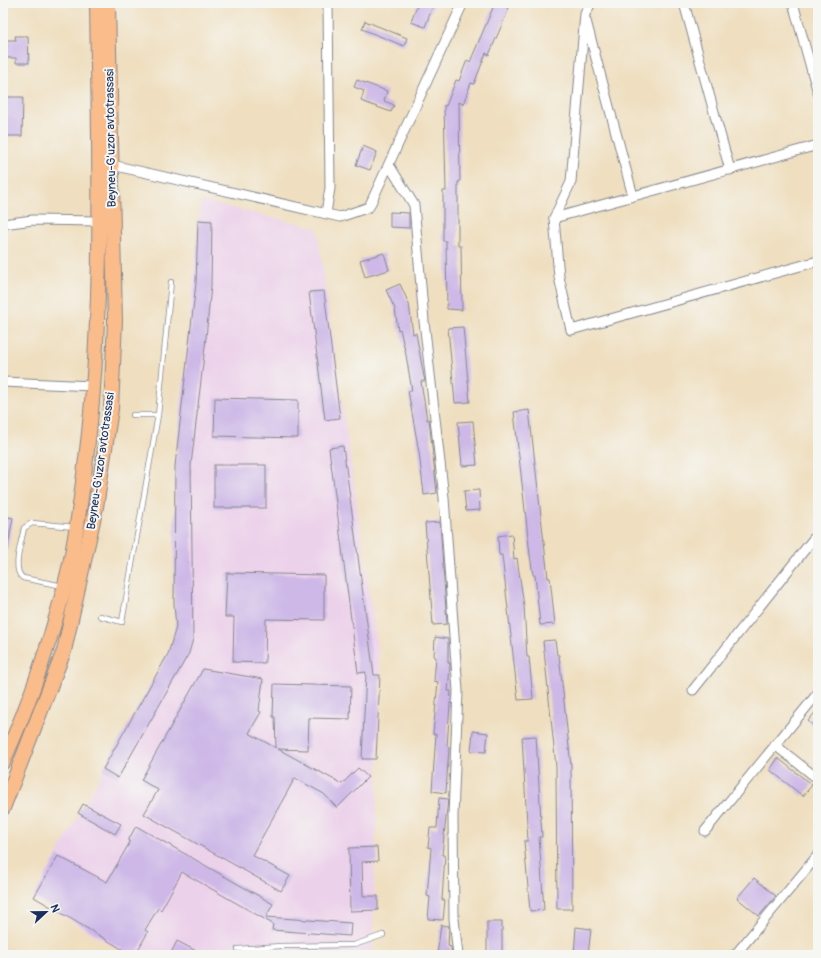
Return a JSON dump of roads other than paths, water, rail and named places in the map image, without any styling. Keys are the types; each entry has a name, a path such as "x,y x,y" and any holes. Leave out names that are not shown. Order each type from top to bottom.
{"highway":[{"name":"Beyneu-G'uzor avtotrassasi","path":"3,762 18,729 42,665 64,586 77,528 93,390 97,328 100,221 97,3"},
{"name":"Beyneu-G'uzor avtotrassasi","path":"3,808 64,651 96,507 112,396 115,321 108,3"},
{"path":"93,390 112,396"}],"street":[{"path":"326,213 330,188 328,3"},
{"path":"112,165 340,216 369,207 463,3"},
{"path":"590,3 584,14 571,182 554,218 559,277 571,330 818,261"},
{"path":"684,3 730,170"},
{"path":"793,3 818,92"},
{"path":"584,14 633,196"},
{"path":"554,218 818,145"},
{"path":"389,165 414,205 424,321 444,498 458,691 453,816 454,919 458,955"},
{"path":"3,224 33,220 100,221"},
{"path":"3,382 93,390"},
{"path":"693,690 818,533"},
{"path":"705,831 818,693"},
{"path":"775,745 818,779"},
{"path":"735,955 818,855"}],"lane":[{"path":"100,616 122,622 158,414 171,282"},
{"path":"133,415 158,414"},
{"path":"64,586 23,578 19,575 16,569 24,528 32,523 77,528"},
{"path":"238,949 282,946 354,946 383,935"}]}
